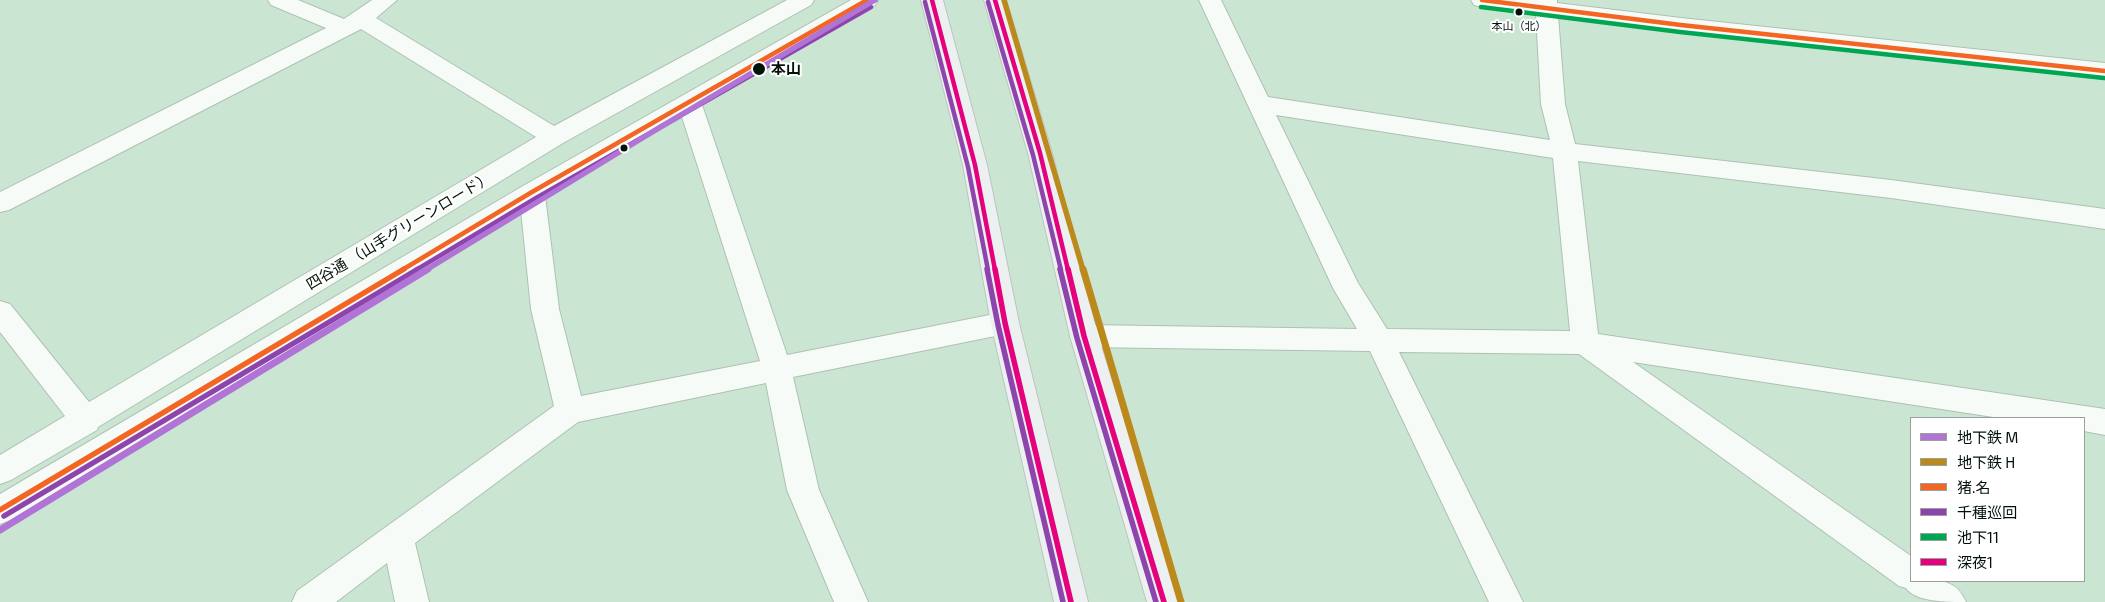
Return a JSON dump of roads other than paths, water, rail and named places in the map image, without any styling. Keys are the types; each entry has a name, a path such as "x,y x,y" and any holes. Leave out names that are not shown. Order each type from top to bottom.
{"main road":[{"path":"932,0 975,165 1004,323 1071,602"},
{"path":"995,0 1040,153 1084,336 1164,602"}],"street":[{"path":"279,0 353,24 554,137"},
{"path":"0,203 353,24 386,0"},
{"name":"四谷通 （山手グリーンロード）","path":"0,471 86,421 554,137 803,0"},
{"path":"0,510 532,192 867,0"},
{"path":"1210,0 1348,288 1378,340 1506,602"},
{"path":"1482,0 1546,4 1691,26 2105,71"},
{"path":"1546,4 1553,104 1565,151 1585,343 1910,574"},
{"path":"689,103 777,368 803,490 850,602"},
{"path":"1260,104 1565,151 1881,188 2105,219"},
{"path":"532,192 545,309 570,411"},
{"path":"0,312 86,421"},
{"path":"309,602 570,411 1004,323"},
{"path":"1084,336 1585,343 2071,417"},
{"path":"2085,419 2105,422"},
{"path":"398,537 412,602"},
{"path":"1921,582 1949,602"}],"metro line":[{"name":"M","path":"0,530 662,126 875,0"},
{"name":"H","path":"1004,0 1181,602"}],"place":[{"name":"本山（北）","path":"1519,12"},
{"name":"本山","path":"759,69"}]}
